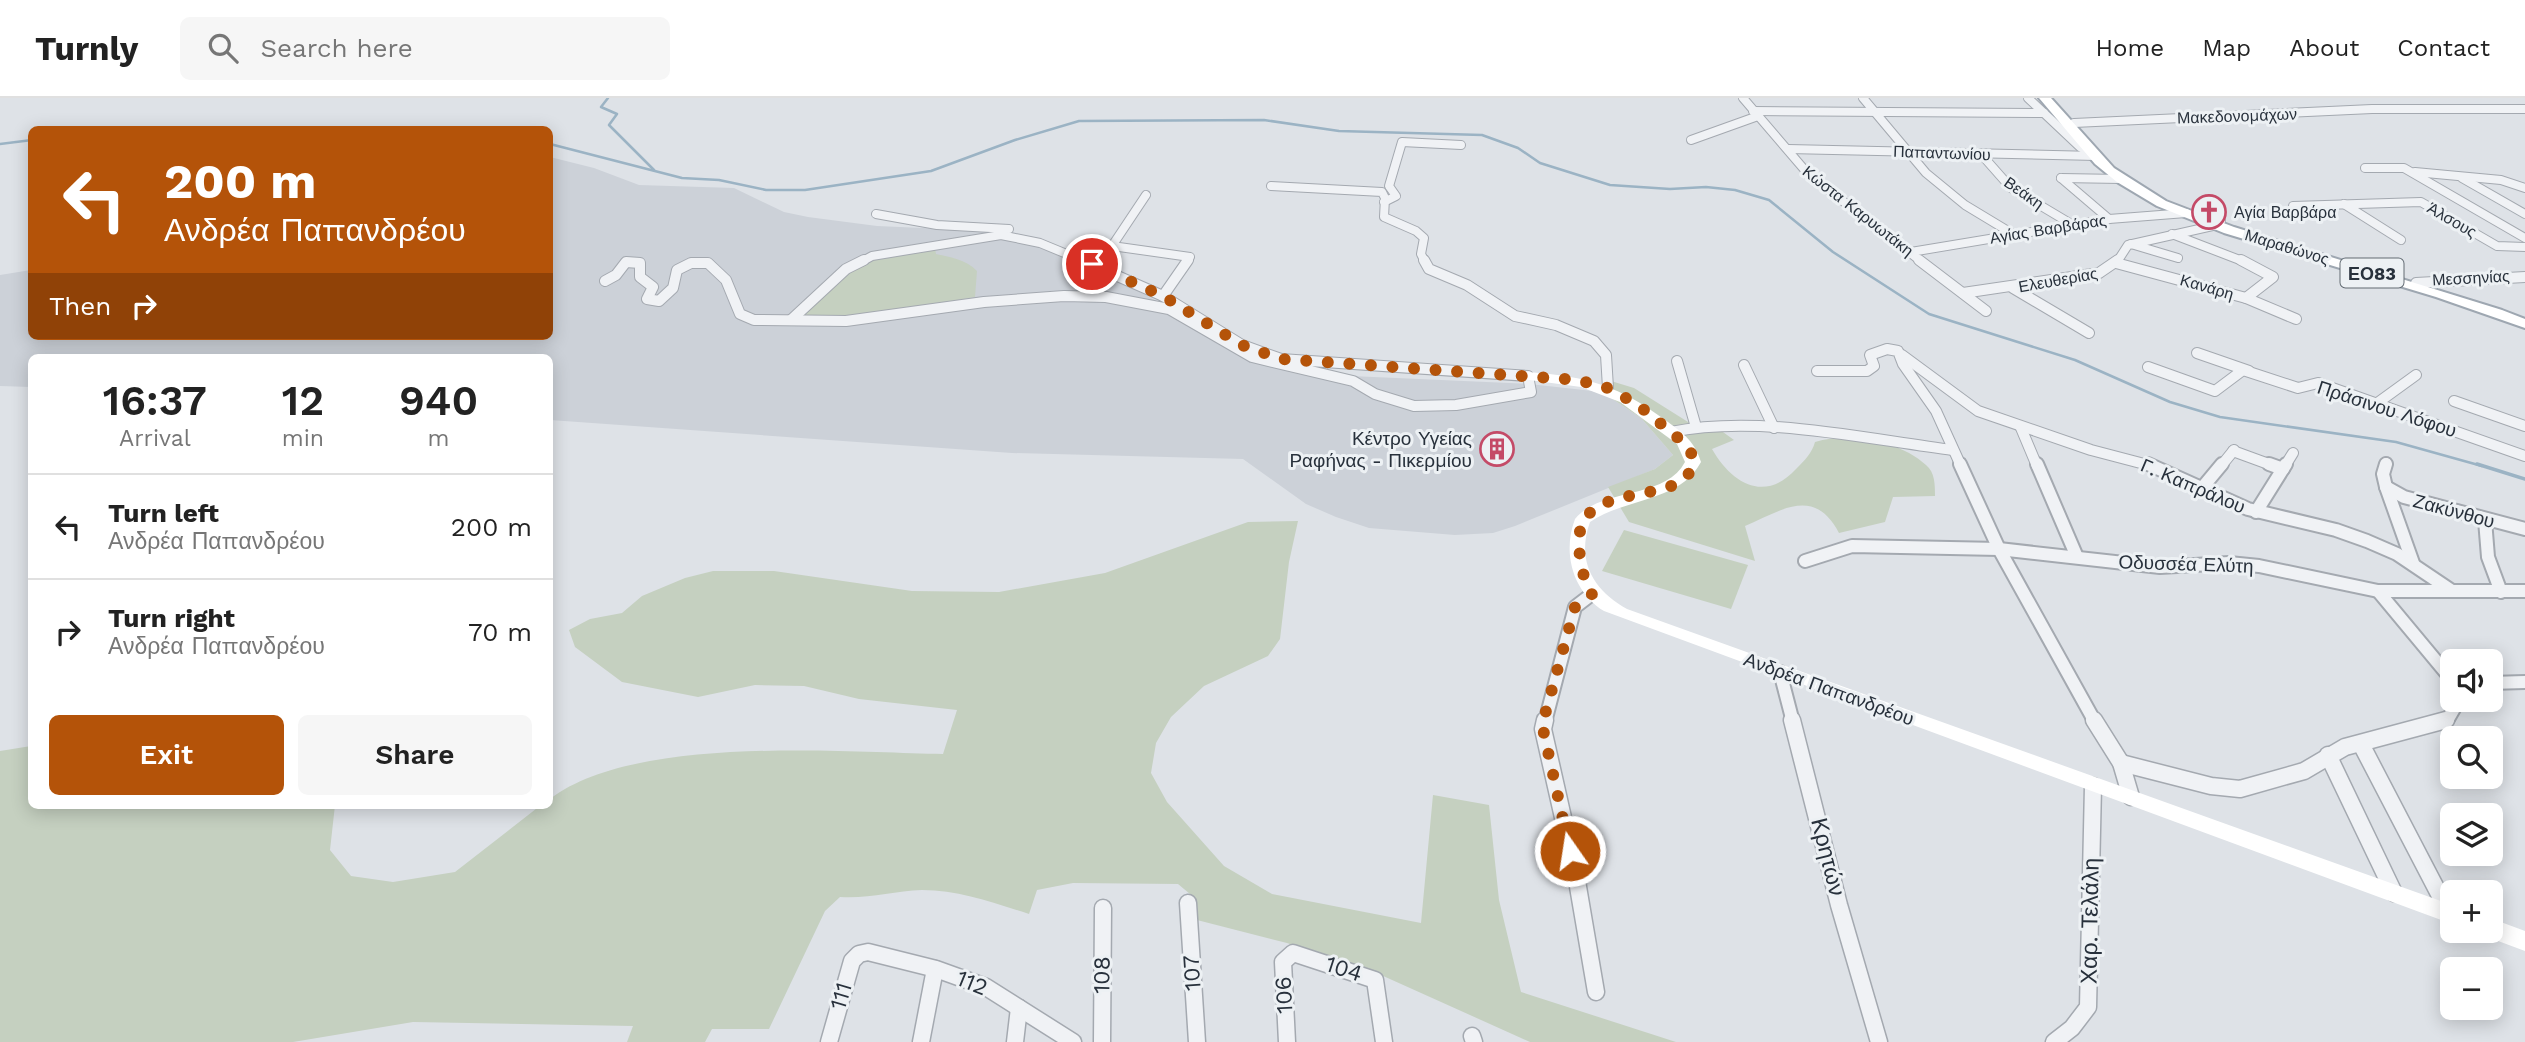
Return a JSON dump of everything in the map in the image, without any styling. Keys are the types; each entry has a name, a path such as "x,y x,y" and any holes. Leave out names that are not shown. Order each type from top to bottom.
{"main road":[{"name":"Μαραθώνος","path":"2045,98 2095,156 2121,179 2186,213 2416,283 2525,321"},
{"name":"Μαραθώνος","path":"2053,98 2099,151 2130,179 2168,200 2219,223 2525,321"},
{"path":"1528,376 1578,380 1608,388 1638,405 1671,432 1691,452 1694,461 1689,474 1673,484 1614,501 1583,519 1579,530 1581,568 1592,594"},
{"name":"Ανδρέα Παπανδρέου","path":"1592,594 1621,613 2440,910"},
{"path":"2503,933 2525,941"}],"street":[{"name":"Κώστα Καρυωτάκη","path":"1742,98 1809,175 1986,311"},
{"path":"1863,98 1906,152 1956,198 2013,234"},
{"path":"2028,98 2080,147 2095,156"},
{"name":"Μακεδονομάχων","path":"2074,122 2372,109 2525,109"},
{"path":"1691,139 1755,113 2045,113"},
{"path":"1384,202 1396,196 1390,187 1402,142 1461,145"},
{"name":"Παπαντωνίου","path":"1788,149 2095,156"},
{"name":"Βεάκη","path":"1981,154 2011,188 2073,225"},
{"path":"2365,168 2404,168 2525,238"},
{"path":"2410,172 2501,180 2525,188"},
{"path":"2459,176 2525,214"},
{"path":"2109,219 2060,179 2121,179"},
{"path":"1271,186 1382,192 1382,212 1388,221 1422,236 1424,240 1421,254 1429,269 1467,285 1516,316 1569,330 1601,346 1606,355 1608,388"},
{"path":"1146,195 1112,246 1190,257 1163,296"},
{"name":"Άλσους","path":"2293,206 2421,202 2497,246 2525,247"},
{"path":"2344,204 2401,240"},
{"name":"Αγίας Βαρβάρας","path":"1911,252 2109,219 2186,213"},
{"path":"876,214 937,225 1001,228 1034,235 1040,243"},
{"path":"2131,244 2219,223"},
{"path":"2171,234 2238,258 2273,278 2246,298"},
{"path":"604,281 616,275 626,262 640,263 640,277 653,287 647,299 655,302 663,299 673,288 674,272 678,267 688,263 713,264 721,268 740,314 754,320 846,321 966,303 1063,296 1106,297 1169,309 1252,356 1353,381 1375,394 1414,406 1456,405 1531,392 1528,376 1281,359 1242,345 1163,296 1040,243 1001,235 872,256 846,269 792,320"},
{"path":"2131,244 2178,258"},
{"name":"Ελευθερίας","path":"1963,293 2013,288 2099,273 2116,263 2123,249 2131,244"},
{"name":"Κανάρη","path":"2116,263 2246,298 2295,319"},
{"name":"Μεσσηνίας","path":"2416,283 2525,277"},
{"path":"2013,288 2089,332"},
{"path":"1817,372 1867,371 1874,366 1870,355 1884,348 1893,348 1902,355 1903,364 1936,411 1999,549 2121,763 2131,797"},
{"name":"Πράσινου Λόφου","path":"2197,353 2298,388 2318,383 2525,456"},
{"name":"Γ. Καπράλου","path":"1902,355 1922,367 1978,411 2091,450 2148,464 2256,512 2336,530 2413,564 2452,590"},
{"path":"1677,361 1696,427"},
{"path":"1744,365 1774,428"},
{"path":"2148,367 2215,391 2239,371 2249,371"},
{"path":"2376,404 2416,375"},
{"path":"2454,401 2525,426"},
{"path":"1671,432 1696,427 1774,428 1954,450"},
{"path":"2021,428 2077,557"},
{"path":"2202,488 2234,451 2283,469"},
{"path":"2256,512 2293,453"},
{"path":"2386,463 2386,486 2413,564"},
{"name":"Ζακύνθου","path":"2386,486 2404,497 2525,529"},
{"path":"2485,520 2485,547 2492,578 2501,592"},
{"name":"Οδυσσέα Ελύτη","path":"1805,561 1852,546 1999,549 2161,567 2229,563 2259,566 2378,591 2525,591"},
{"path":"2378,591 2440,666"},
{"path":"1592,594 1575,607 1543,729 1576,875 1597,992"},
{"name":"Κρητών","path":"1780,672 1839,905 1879,1042"},
{"path":"2503,682 2525,682"},
{"path":"2121,763 2211,786 2240,789 2304,771 2328,755 2361,744 2437,724 2448,719 2452,712"},
{"path":"2361,744 2440,895"},
{"path":"2328,755 2394,894"},
{"name":"Χαρ. Τελάλη","path":"2054,1042 2073,1028 2088,1007 2091,981 2089,933 2093,786"},
{"name":"107","path":"1188,903 1197,1042"},
{"name":"108","path":"1102,1042 1103,908"},
{"name":"112","path":"859,954 868,952 935,969 1001,995 1073,1042"},
{"name":"106","path":"1287,1042 1283,962 1293,953"},
{"name":"104","path":"1293,953 1375,980 1384,1042"},
{"name":"111","path":"829,1042 852,961 859,954"},
{"path":"921,1042 935,969"},
{"path":"1015,1042 1019,1008"}],"shaded area":[{"path":"553,158 594,168 639,185 734,188 784,212 808,217 877,226 992,231 1010,235 1120,282 1175,310 1247,354 1351,376 1529,384 1602,392 1641,418 1673,455 1655,469 1515,526 1493,533 1455,535 1369,528 1336,517 1306,504 1243,459 1012,453 553,420 553,354 28,354 28,387 0,386 0,275 28,270 28,340 553,340"}],"green space":[{"path":"935,248 936,254 963,261 977,271 975,297 864,316 799,317 832,283 875,256"},
{"path":"1611,381 1634,388 1696,427 1716,427 1734,440 1712,449 1729,472 1750,485 1773,485 1784,479 1805,459 1815,442 1858,438 1888,444 1915,456 1933,475 1935,496 1893,497 1885,522 1839,533 1820,510 1809,506 1797,506 1772,513 1745,526 1755,561 1629,522 1608,487 1655,469 1673,455 1641,418 1602,392"},
{"path":"1298,521 1289,562 1280,639 1268,656 1204,686 1171,717 1156,743 1151,773 1167,802 1224,866 1272,894 1421,923 1433,795 1489,805 1499,900 1521,992 1676,1042 1530,1042 1381,975 1287,943 1197,920 1196,899 1178,884 1073,883 1037,890 1029,914 949,892 922,890 840,897 825,911 769,1029 712,1029 705,1042 627,1042 633,1026 413,1022 293,1042 0,1042 0,751 28,746 28,809 335,809 330,850 351,876 393,882 455,872 536,809 553,809 553,797 586,779 632,765 683,756 795,750 943,754 957,710 859,699 804,686 755,685 698,697 622,682 575,647 569,630 590,619 622,613 642,596 685,578 713,571 774,571 912,591 999,592 1105,573 1248,522"},
{"path":"1624,530 1748,565 1731,609 1602,571"}],"waterway":[{"path":"608,98 601,107 617,114 609,125 654,170"},
{"path":"553,145 682,178 719,180 766,190 805,190 931,171 1015,140 1079,121 1264,120 1339,131 1482,135 1518,148 1540,163 1610,185 1670,189 1706,187 1735,190 1769,200 1833,252 1929,314 2075,360 2170,402 2220,417 2396,442 2482,466"},
{"path":"0,144 28,140"},
{"path":"2477,464 2525,479"}],"place":[{"name":"Αγία Βαρβάρα","path":"2209,212"},
{"name":"Κέντρο Υγείας Ραφήνας - Πικερμίου","path":"1497,449"}],"route":[{"path":"1092,264 1163,296 1259,353 1311,363 1528,376 1593,383 1638,405 1688,447 1693,457 1693,465 1682,480 1595,509 1588,513 1580,524 1582,576 1592,594 1575,607 1543,729 1570,851"}]}
